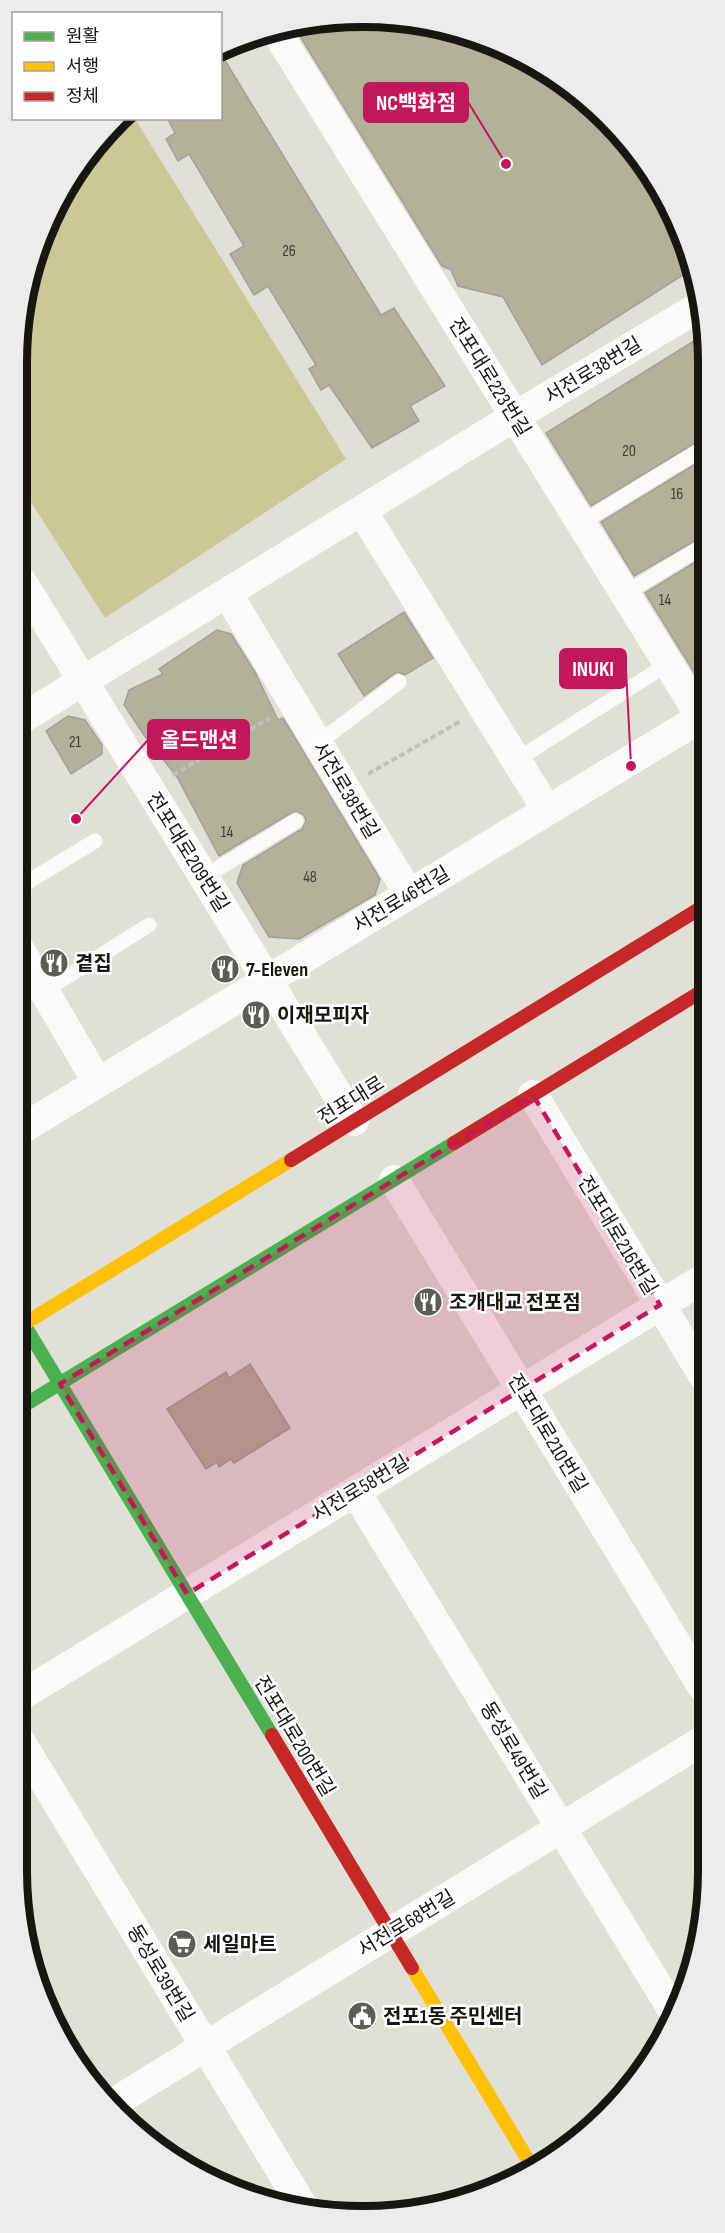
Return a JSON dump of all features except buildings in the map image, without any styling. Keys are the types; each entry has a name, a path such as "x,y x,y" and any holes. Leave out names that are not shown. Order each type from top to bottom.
{"main road":[{"name":"전포대로","path":"27,1318 698,910"},
{"path":"27,1404 698,994"},
{"name":"전포대로200번길","path":"27,1333 529,2161"}],"street":[{"name":"전포대로223번길","path":"280,37 698,710"},
{"name":"서전로38번길","path":"27,715 514,417 694,310"},
{"path":"362,511 547,810"},
{"name":"전포대로209번길","path":"27,590 354,1121"},
{"name":"서전로38번길","path":"227,593 409,894"},
{"name":"서전로46번길","path":"27,1126 698,721"},
{"path":"27,962 98,1083"},
{"name":"전포대로216번길","path":"533,1095 698,1367"},
{"name":"전포대로210번길","path":"394,1180 698,1679"},
{"name":"서전로58번길","path":"27,1692 698,1282"},
{"name":"동성로49번길","path":"356,1491 669,2005"},
{"name":"서전로68번길","path":"118,2101 698,1743"},
{"name":"동성로39번길","path":"27,1752 299,2200"}],"lane":[{"path":"581,523 698,451"},
{"path":"624,594 698,549"},
{"path":"516,760 668,664"},
{"path":"318,743 399,682"},
{"path":"204,877 296,821"},
{"path":"27,882 95,841"},
{"path":"44,991 149,925"}],"path":[{"path":"149,789 294,704"},
{"path":"344,787 483,708"}],"highlighted area":[{"path":"533,1095 660,1305 187,1594 60,1384"}],"shaded area":[{"path":"130,120 136,120 346,459 105,618 27,496 28,341 38,276 62,214 96,158 125,125"}],"traffic: fast":[{"path":"27,1404 454,1143"},
{"path":"27,1329 272,1735"}],"traffic: slow":[{"path":"27,1322 291,1160"},
{"path":"412,1968 529,2161"}],"traffic: jam":[{"path":"291,1160 698,910"},
{"path":"454,1143 698,994"},
{"path":"272,1735 412,1968"}],"place":[{"name":"NC백화점","path":"506,164"},
{"name":"INUKI","path":"631,766"},
{"name":"올드맨션","path":"76,819"},
{"name":"곁집","path":"54,963"},
{"name":"7-Eleven","path":"225,969"},
{"name":"이재모피자","path":"256,1015"},
{"name":"조개대교 전포점","path":"428,1302"},
{"name":"세일마트","path":"182,1944"},
{"name":"전포1동 주민센터","path":"362,2016"}]}
